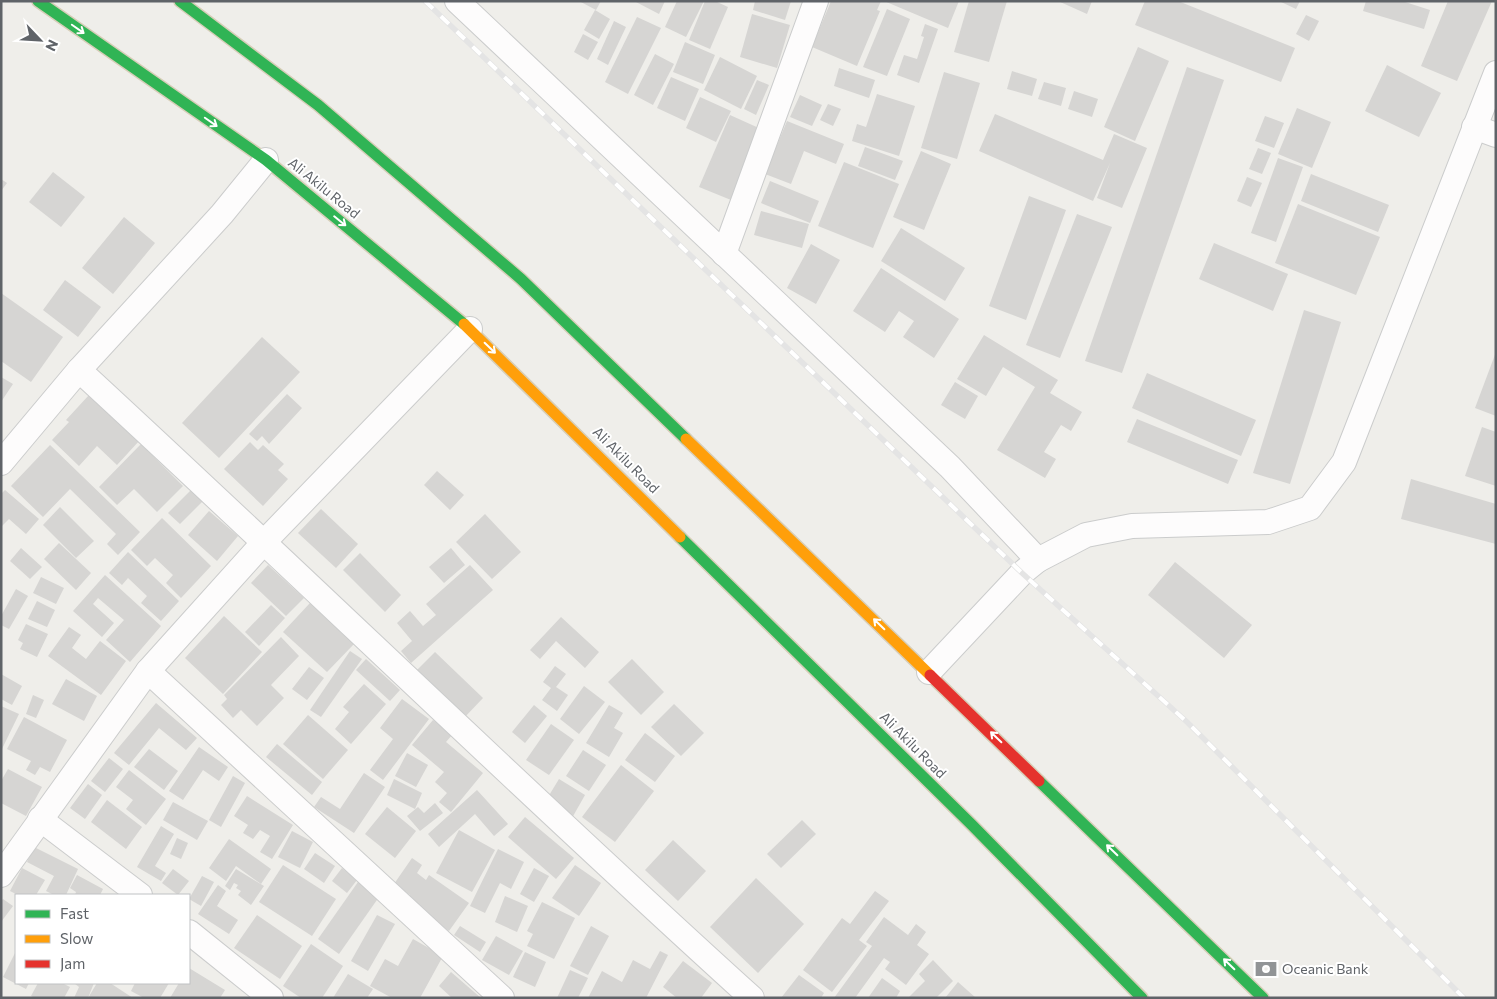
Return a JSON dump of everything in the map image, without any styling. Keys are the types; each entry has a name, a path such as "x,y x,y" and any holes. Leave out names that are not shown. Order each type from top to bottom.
{"main road":[{"name":"Ali Akilu Road","path":"38,1 266,160 470,329 972,825 1142,998"},
{"path":"180,1 318,105 521,279 1264,998"}],"street":[{"path":"457,1 950,468 1038,560"},
{"path":"724,254 816,1"},
{"path":"929,672 1022,573 1038,560 1086,535 1132,526 1268,522 1310,508 1344,462 1485,131 1496,73"},
{"path":"1,463 79,370 222,214 266,160"},
{"path":"1,875 148,671 265,542 470,329"},
{"path":"79,370 265,542 636,893 752,998"},
{"path":"148,671 502,998"},
{"path":"40,819 139,894"},
{"path":"190,933 271,998"}],"building":[{"path":"579,1 601,1 596,10"},
{"path":"634,1 665,1 659,14"},
{"path":"677,1 704,1 686,37 665,27"},
{"path":"705,1 715,1 728,7 710,49 689,40"},
{"path":"755,1 791,1 785,20 753,10"},
{"path":"831,1 881,1 877,10 880,11 857,66 812,47"},
{"path":"884,1 959,1 948,28"},
{"path":"969,1 1007,1 989,62 954,52"},
{"path":"1058,1 1092,1 1087,14"},
{"path":"1145,1 1178,1 1295,48 1281,82 1135,25"},
{"path":"1279,1 1300,1 1296,9"},
{"path":"1366,1 1402,1 1430,10 1424,29 1363,11"},
{"path":"1448,1 1492,1 1457,81 1421,66"},
{"path":"887,9 910,19 887,76 863,67"},
{"path":"595,10 610,19 599,39 584,30"},
{"path":"752,14 790,25 777,68 740,57"},
{"path":"1306,15 1319,21 1309,41 1296,34"},
{"path":"637,17 661,28 628,94 605,82"},
{"path":"614,21 626,27 608,65 597,59"},
{"path":"925,24 938,29 919,83 897,75 904,55 917,59 924,37 921,36"},
{"path":"583,34 598,42 588,60 574,52"},
{"path":"685,42 715,55 703,84 673,72"},
{"path":"1138,47 1169,61 1135,141 1104,127"},
{"path":"655,54 674,64 653,105 634,95"},
{"path":"720,57 757,76 741,109 704,90"},
{"path":"1387,65 1441,93 1419,137 1365,111"},
{"path":"1187,67 1224,80 1122,373 1085,361"},
{"path":"839,68 875,80 869,98 834,86"},
{"path":"1012,71 1037,79 1032,96 1007,89"},
{"path":"944,72 980,83 957,159 921,148"},
{"path":"671,77 699,89 685,121 657,108"},
{"path":"757,80 769,85 756,115 744,109"},
{"path":"1044,82 1066,88 1061,106 1038,99"},
{"path":"1074,91 1098,99 1092,117 1068,109"},
{"path":"877,94 915,106 899,156 852,141 857,124 866,127"},
{"path":"800,95 822,105 812,126 790,117"},
{"path":"700,97 731,111 716,142 686,128"},
{"path":"828,104 841,109 833,126 820,120"},
{"path":"1297,108 1331,122 1312,168 1278,154"},
{"path":"995,114 1103,160 1114,134 1147,148 1122,208 1097,198 1110,163 1093,201 979,151"},
{"path":"730,115 761,129 731,200 699,187"},
{"path":"1265,116 1284,123 1274,148 1255,141"},
{"path":"787,121 844,144 836,164 804,151 791,184 765,174"},
{"path":"865,147 903,161 895,180 858,166"},
{"path":"1258,148 1271,153 1262,174 1249,169"},
{"path":"921,151 951,164 924,230 893,217"},
{"path":"1278,158 1303,167 1276,242 1251,233"},
{"path":"844,162 899,184 873,248 818,226"},
{"path":"53,172 85,197 61,227 29,202"},
{"path":"1311,174 1389,205 1378,232 1301,201"},
{"path":"1247,177 1262,183 1251,207 1237,201"},
{"path":"1,179 7,183 1,191"},
{"path":"770,181 819,201 810,223 761,203"},
{"path":"1029,196 1066,210 1026,320 989,306"},
{"path":"1298,204 1380,237 1356,295 1275,263"},
{"path":"761,211 809,224 802,248 754,235"},
{"path":"1077,214 1112,227 1060,358 1026,345"},
{"path":"124,217 155,243 113,294 82,268"},
{"path":"901,228 965,268 945,301 881,261"},
{"path":"1214,243 1288,274 1273,311 1199,279"},
{"path":"811,244 840,260 816,304 787,288"},
{"path":"881,268 959,319 934,358 903,337 914,321 899,311 885,332 853,311"},
{"path":"65,280 101,307 78,337 43,310"},
{"path":"1,293 63,337 31,382 1,361"},
{"path":"1304,310 1341,322 1290,484 1253,473"},
{"path":"984,335 1058,380 1050,393 1082,412 1071,431 1061,425 1044,452 1056,459 1045,478 997,450 1035,387 1003,367 986,396 957,379"},
{"path":"262,337 300,372 219,458 182,423"},
{"path":"1496,352 1496,416 1475,408"},
{"path":"1147,373 1256,420 1241,456 1132,408"},
{"path":"1,377 13,384 1,402"},
{"path":"955,382 978,396 965,419 941,405"},
{"path":"287,394 302,408 269,444 262,436 257,441 249,434"},
{"path":"89,395 139,441 117,465 97,446 79,466 52,440 69,422 66,420"},
{"path":"1137,419 1238,460 1228,484 1127,442"},
{"path":"1482,427 1496,432 1496,486 1465,476"},
{"path":"250,442 258,450 263,445 284,464 278,470 288,479 263,506 224,469"},
{"path":"141,444 183,486 157,512 134,489 117,505 99,487"},
{"path":"50,445 140,532 118,555 107,544 116,534 70,489 43,517 11,486"},
{"path":"437,471 464,495 450,510 424,485"},
{"path":"1411,479 1496,504 1496,544 1401,519"},
{"path":"193,488 204,500 180,524 168,513"},
{"path":"5,490 39,519 26,534 9,519 1,527 1,494"},
{"path":"60,507 94,541 76,558 43,525"},
{"path":"321,509 358,544 336,568 298,533"},
{"path":"209,511 238,536 217,561 188,535"},
{"path":"485,514 521,552 492,579 456,542"},
{"path":"162,518 211,566 181,598 166,583 173,575 155,558 147,566 131,550"},
{"path":"59,543 91,573 76,590 44,559"},
{"path":"21,548 42,567 30,579 10,561"},
{"path":"451,548 465,565 444,583 429,567"},
{"path":"128,552 179,601 161,621 141,603 147,596 128,578 122,585 109,573"},
{"path":"360,553 401,595 385,612 343,570"},
{"path":"1175,562 1252,625 1224,658 1148,595"},
{"path":"268,565 304,598 286,616 251,583"},
{"path":"470,565 493,590 411,663 401,651 412,641 397,623 410,611 423,626 436,615 426,604"},
{"path":"105,575 161,626 130,662 106,640 124,620 98,598 93,604 114,623 102,637 73,611"},
{"path":"41,577 64,588 56,604 33,593"},
{"path":"16,589 28,596 9,629 1,625 1,616"},
{"path":"37,601 55,610 47,627 28,619"},
{"path":"310,603 354,644 327,672 283,632"},
{"path":"271,605 285,618 259,646 245,632"},
{"path":"224,616 262,652 223,694 185,658"},
{"path":"561,617 599,652 585,668 556,641 540,659 530,650"},
{"path":"26,624 48,634 37,657 20,649 23,643 18,640"},
{"path":"69,627 81,635 72,648 86,659 100,641 126,661 101,695 48,656"},
{"path":"281,637 299,656 271,685 284,698 257,726 241,710 233,718 221,705 227,699 224,695"},
{"path":"350,651 362,659 321,717 310,710"},
{"path":"435,652 483,698 463,719 415,672"},
{"path":"366,659 400,690 390,701 356,670"},
{"path":"632,659 664,692 641,715 608,682"},
{"path":"555,666 566,674 556,687 568,695 557,711 542,700 551,688 543,682"},
{"path":"309,667 324,678 307,700 292,689"},
{"path":"1,674 22,686 12,705 1,699"},
{"path":"66,679 97,696 84,721 52,704"},
{"path":"364,684 386,704 351,744 335,729 349,712 343,707"},
{"path":"584,686 605,702 579,734 560,719"},
{"path":"33,695 44,700 36,718 26,714"},
{"path":"402,699 429,719 383,780 370,770 393,739 380,728"},
{"path":"156,703 197,738 186,750 159,728 129,765 114,753"},
{"path":"674,704 704,733 681,756 651,727"},
{"path":"534,705 547,716 525,743 512,732"},
{"path":"609,705 623,713 614,728 623,733 609,757 586,743"},
{"path":"1,706 19,714 1,751"},
{"path":"308,715 348,750 323,779 283,744"},
{"path":"24,717 67,740 50,772 40,767 35,775 26,770 31,761 7,749"},
{"path":"433,720 452,735 446,742 483,773 451,812 439,802 447,793 435,782 444,772 412,745"},
{"path":"551,724 574,740 549,775 526,760"},
{"path":"645,733 675,756 655,782 625,760"},
{"path":"277,744 322,782 312,795 266,757"},
{"path":"199,747 228,767 219,781 203,770 183,800 169,791"},
{"path":"149,749 178,771 164,790 134,767"},
{"path":"583,750 606,765 589,791 566,776"},
{"path":"407,753 428,765 416,787 395,776"},
{"path":"109,758 123,769 105,792 91,781"},
{"path":"621,765 654,791 615,842 582,817"},
{"path":"8,769 42,787 26,816 1,803 1,781"},
{"path":"129,770 166,799 146,825 126,809 133,800 116,787"},
{"path":"364,773 385,787 354,833 314,807 321,797 340,809"},
{"path":"233,776 245,783 221,827 209,820"},
{"path":"394,779 422,793 415,809 387,795"},
{"path":"559,779 585,795 572,818 545,802"},
{"path":"88,784 102,795 85,819 70,808"},
{"path":"477,790 508,824 494,836 475,814 439,847 428,834"},
{"path":"247,796 293,825 272,859 260,852 270,836 260,830 253,839 243,833 248,825 234,816"},
{"path":"107,800 142,827 126,849 91,822"},
{"path":"173,802 208,821 197,840 163,820"},
{"path":"435,803 443,813 420,831 407,816 418,807 424,813"},
{"path":"387,807 416,831 395,858 365,834"},
{"path":"525,817 574,858 556,879 508,837"},
{"path":"802,820 816,834 781,868 767,854"},
{"path":"161,826 174,834 155,866 166,873 161,881 137,867"},
{"path":"459,830 495,850 472,892 436,873"},
{"path":"292,831 313,842 300,868 278,857"},
{"path":"177,838 188,843 181,859 170,854"},
{"path":"229,839 271,869 261,884 236,866 226,881 209,868"},
{"path":"673,840 706,871 678,901 645,870"},
{"path":"34,847 78,869 66,894 52,894 46,891 54,876 27,862"},
{"path":"498,849 524,862 511,889 500,883 485,913 470,906"},
{"path":"315,853 335,866 324,883 304,869"},
{"path":"412,858 422,865 417,873 426,880 429,875 469,903 449,931 406,901 410,895 394,884"},
{"path":"283,865 336,899 312,936 259,902"},
{"path":"575,865 601,883 579,916 552,898"},
{"path":"22,868 45,880 37,894 16,894 10,891"},
{"path":"342,868 357,880 347,893 332,881"},
{"path":"534,868 549,876 534,902 520,894"},
{"path":"173,869 189,881 179,894 162,883"},
{"path":"236,869 264,886 251,905 238,895 241,891 236,888 238,885 234,883 230,890 225,886"},
{"path":"77,875 103,889 100,894 75,894 76,892 70,888"},
{"path":"202,876 214,882 201,906 190,900"},
{"path":"756,878 804,924 758,973 710,927"},
{"path":"358,882 379,897 339,954 318,939"},
{"path":"218,885 226,891 217,906 238,920 229,934 198,914"},
{"path":"875,891 889,901 859,940 867,946 832,992 803,970 842,918 850,924"},
{"path":"505,896 528,906 517,932 495,922"},
{"path":"3,899 13,906 1,922 1,901"},
{"path":"542,902 575,918 554,959 527,946 533,934 527,931"},
{"path":"257,915 302,946 280,979 234,948"},
{"path":"377,915 395,924 368,971 351,961"},
{"path":"884,917 908,935 916,924 926,932 917,945 929,954 906,985 885,969 890,962 884,958 855,998 834,998 872,946 866,942"},
{"path":"460,926 486,942 480,952 454,935"},
{"path":"591,926 609,936 588,975 570,966"},
{"path":"496,936 523,951 509,975 482,960"},
{"path":"413,939 443,956 420,998 392,998 370,986 385,959 398,966"},
{"path":"311,944 343,966 322,998 301,998 283,986"},
{"path":"660,951 668,955 646,998 588,998 602,971 622,982 633,960 650,969"},
{"path":"525,952 546,962 535,987 513,977"},
{"path":"15,953 15,983 3,977"},
{"path":"933,960 953,981 936,998 908,998 925,981 919,974"},
{"path":"683,961 712,983 701,998 677,998 663,987"},
{"path":"190,969 225,990 220,998 170,998 178,984 190,984"},
{"path":"570,970 588,978 578,998 557,998"},
{"path":"451,972 481,998 452,998 439,986"},
{"path":"348,974 373,989 367,998 333,998"},
{"path":"799,975 824,993 821,998 781,998"},
{"path":"882,978 900,991 896,998 868,998"},
{"path":"958,982 976,998 945,998"},
{"path":"16,984 28,984 26,989"},
{"path":"37,984 64,984 70,987 64,998 35,998 31,996"},
{"path":"75,984 94,984 88,998 74,998 79,987"},
{"path":"96,984 112,984 133,998 88,998"},
{"path":"134,984 168,984 160,998 144,998 131,991"}],"railway":[{"path":"425,1 1022,573 1187,722 1464,998"}],"traffic: fast":[{"path":"38,1 266,160 464,324"},
{"path":"180,1 318,105 521,279 686,439"},
{"path":"680,537 972,825 1142,998"},
{"path":"1039,781 1263,998"}],"traffic: slow":[{"path":"464,324 680,537"},
{"path":"686,439 930,675"}],"traffic: jam":[{"path":"930,675 1039,781"}],"place":[{"name":"Oceanic Bank","path":"1266,969"}]}
